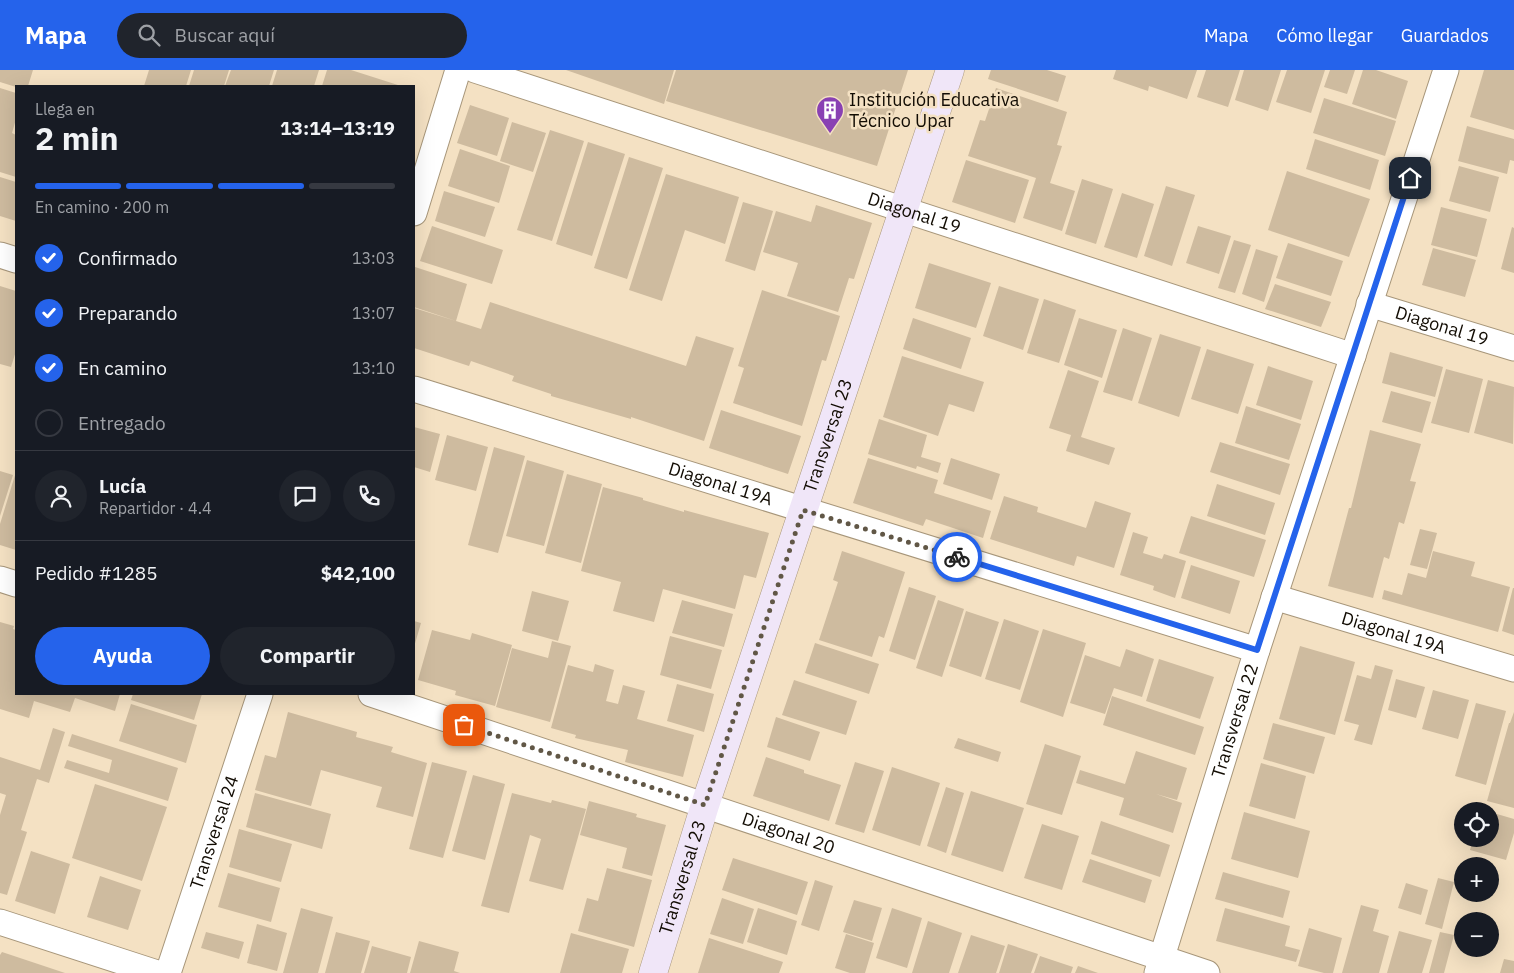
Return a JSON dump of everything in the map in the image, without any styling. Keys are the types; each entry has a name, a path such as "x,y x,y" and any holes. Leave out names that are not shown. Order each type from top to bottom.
{"street":[{"path":"415,210 458,70"},
{"name":"Diagonal 19","path":"475,70 1353,356"},
{"name":"Transversal 23","path":"653,973 705,805 950,70"},
{"name":"Transversal 22","path":"1159,966 1257,650 1446,70"},
{"path":"0,255 15,260"},
{"name":"Diagonal 19","path":"1369,304 1514,348"},
{"name":"Diagonal 19A","path":"415,389 1257,650"},
{"path":"0,579 15,584"},
{"name":"Diagonal 19A","path":"1274,597 1514,669"},
{"name":"Transversal 24","path":"168,973 260,695"},
{"name":"Diagonal 20","path":"374,695 705,805 1159,966 1206,973"},
{"path":"0,922 157,973"}],"building":[{"path":"0,70 33,70 28,85 15,85 15,87 0,82"},
{"path":"149,70 191,70 186,85 144,85"},
{"path":"194,70 229,70 224,85 189,85"},
{"path":"231,70 274,70 269,85 225,85"},
{"path":"277,70 319,70 314,85 272,85"},
{"path":"327,70 351,70 398,85 322,85"},
{"path":"566,70 674,70 664,104"},
{"name":"Institución Educativa Técnico Upar","path":"676,70 908,70 877,166 666,101"},
{"path":"991,70 1047,70 1066,76 1058,102 988,79"},
{"path":"1116,70 1197,70 1187,99 1149,86 1148,91 1113,79"},
{"path":"1206,70 1240,70 1228,107 1197,97"},
{"path":"1244,70 1281,70 1268,111 1235,100"},
{"path":"1287,70 1325,70 1311,113 1276,102"},
{"path":"1330,70 1355,70 1347,94 1324,87"},
{"path":"1363,70 1376,70 1408,81 1396,119 1352,104"},
{"path":"1484,70 1514,70 1514,130 1470,117"},
{"path":"0,88 15,93 15,122 12,133 15,134 15,177 0,172"},
{"path":"996,88 1067,112 1057,145 1062,146 1050,183 1075,191 1062,231 1023,218 1036,178 968,156 980,120 985,121"},
{"path":"1324,98 1396,121 1385,156 1313,133"},
{"path":"470,105 509,118 497,156 457,143"},
{"path":"512,122 546,133 533,172 500,161"},
{"path":"1467,126 1514,139 1514,161 1510,160 1507,174 1458,161"},
{"path":"550,130 584,141 552,241 517,230"},
{"path":"1315,139 1379,160 1370,190 1306,169"},
{"path":"588,142 625,154 592,256 556,244"},
{"path":"460,149 510,166 499,203 448,186"},
{"path":"629,157 663,168 627,279 594,268"},
{"path":"966,160 1029,180 1015,223 952,202"},
{"path":"1459,166 1499,177 1490,212 1449,201"},
{"path":"1287,171 1370,199 1349,257 1268,230"},
{"path":"666,174 739,197 725,244 685,230 662,301 629,290"},
{"path":"0,177 15,182 15,221 0,216"},
{"path":"1082,179 1113,189 1096,244 1065,234"},
{"path":"1166,186 1195,195 1172,266 1144,256"},
{"path":"444,191 495,207 485,237 435,221"},
{"path":"1122,193 1154,204 1137,258 1104,247"},
{"path":"743,202 773,211 755,271 725,261"},
{"path":"816,205 872,223 854,279 849,278 838,312 787,296 798,263 763,252 776,211 811,222"},
{"path":"1441,207 1487,219 1477,257 1431,245"},
{"path":"432,226 503,250 492,284 420,261"},
{"path":"1198,226 1231,236 1219,274 1186,263"},
{"path":"1512,227 1514,228 1514,273 1501,269"},
{"path":"1234,240 1251,245 1235,293 1218,288"},
{"path":"1288,243 1343,261 1331,296 1276,278"},
{"path":"1433,248 1476,260 1465,297 1422,285"},
{"path":"1256,249 1278,256 1264,302 1242,294"},
{"path":"929,263 991,283 976,328 915,308"},
{"path":"415,267 467,284 456,321 415,307"},
{"path":"1275,284 1331,302 1321,327 1265,309"},
{"path":"0,286 15,291 15,354 11,367 0,364"},
{"path":"999,286 1039,299 1023,350 983,336"},
{"path":"762,290 840,316 826,361 822,360 802,426 733,403 744,368 738,366"},
{"path":"1044,299 1076,310 1059,363 1027,353"},
{"path":"490,302 686,366 696,336 734,348 704,441 631,417 631,419 551,396 551,394 512,381 514,376 471,361 469,366 415,348 415,308 481,329"},
{"path":"913,318 971,338 961,369 903,349"},
{"path":"1079,318 1117,330 1102,378 1064,365"},
{"path":"1123,328 1152,338 1132,401 1103,392"},
{"path":"1160,334 1201,347 1179,417 1138,403"},
{"path":"1207,349 1254,364 1238,414 1191,399"},
{"path":"1390,352 1443,367 1435,397 1382,383"},
{"path":"902,356 984,382 974,412 949,404 938,436 883,417"},
{"path":"1268,366 1313,381 1301,420 1256,405"},
{"path":"1446,369 1483,379 1469,433 1431,423"},
{"path":"1068,370 1099,381 1081,437 1115,448 1109,465 1066,451 1071,435 1049,428"},
{"path":"1488,380 1514,387 1513,444 1474,433"},
{"path":"1391,391 1431,402 1422,433 1382,422"},
{"path":"1246,406 1301,424 1289,460 1235,443"},
{"path":"721,410 801,436 788,474 709,448"},
{"path":"879,419 927,435 921,457 941,463 938,473 917,466 916,469 868,454"},
{"path":"415,427 440,434 430,472 415,467"},
{"path":"1370,430 1421,444 1410,481 1416,482 1404,524 1399,522 1389,559 1384,557 1373,598 1328,586 1349,508 1351,508"},
{"path":"447,435 488,447 476,491 435,480"},
{"path":"1220,442 1290,464 1280,495 1210,472"},
{"path":"494,447 525,456 498,553 468,545"},
{"path":"868,458 938,480 934,493 991,511 983,538 926,519 923,526 853,503"},
{"path":"951,458 1000,474 992,500 943,484"},
{"path":"527,460 564,471 544,546 506,536"},
{"path":"0,471 13,475 0,516"},
{"path":"567,474 602,484 581,563 545,553"},
{"path":"15,475 15,550 0,545 0,524"},
{"path":"1217,484 1275,503 1265,535 1207,516"},
{"path":"603,487 684,512 684,510 769,533 756,578 744,575 735,609 663,589 654,622 613,611 621,582 581,571"},
{"path":"1004,496 1038,507 1037,512 1086,528 1095,501 1131,513 1114,568 1077,556 1074,566 990,539"},
{"path":"1191,516 1266,540 1254,577 1179,553"},
{"path":"1420,529 1437,533 1427,569 1410,565"},
{"path":"1133,532 1148,537 1143,553 1162,559 1164,554 1186,561 1175,598 1153,590 1154,586 1120,575"},
{"path":"842,551 905,572 884,638 879,636 872,657 819,640 838,582 833,580"},
{"path":"1433,551 1475,562 1471,576 1510,587 1498,632 1382,599 1384,590 1402,595 1408,573 1426,578"},
{"path":"1191,565 1240,581 1230,614 1181,598"},
{"path":"909,587 936,596 915,660 889,651"},
{"path":"1514,588 1514,635 1502,631"},
{"path":"532,591 569,601 558,641 522,631"},
{"path":"682,600 733,614 724,647 672,633"},
{"path":"938,600 964,609 942,677 916,668"},
{"path":"966,611 999,622 981,677 949,666"},
{"path":"1004,619 1039,631 1020,690 985,679"},
{"path":"415,621 421,623 415,644"},
{"path":"0,622 14,626 13,629 15,630 15,695 120,695 115,711 75,698 70,712 34,701 29,718 0,709"},
{"path":"1043,629 1086,643 1063,717 1020,702"},
{"path":"432,630 470,640 472,633 512,645 495,706 455,695 456,691 418,680"},
{"path":"670,636 722,650 711,689 660,675"},
{"path":"552,641 571,646 550,722 496,707 512,648 548,658"},
{"path":"815,643 879,664 869,694 805,673"},
{"path":"1300,646 1355,662 1335,735 1279,719"},
{"path":"1126,649 1154,659 1142,697 1114,688 1105,714 1070,703 1085,655 1120,667"},
{"path":"1159,659 1214,677 1200,719 1146,701"},
{"path":"595,664 614,670 606,701 618,704 623,685 645,691 637,719 694,735 683,777 625,762 628,750 575,738 576,735 551,728 568,665 593,672"},
{"path":"1375,665 1393,670 1372,745 1354,740 1359,725 1344,721 1357,675 1371,679"},
{"path":"1396,679 1425,687 1416,718 1388,710"},
{"path":"794,680 857,701 846,735 782,715"},
{"path":"677,684 714,694 704,732 667,721"},
{"path":"1433,690 1469,700 1458,739 1422,729"},
{"path":"133,695 202,695 194,720 131,700"},
{"path":"1112,696 1204,727 1195,755 1103,725"},
{"path":"1476,703 1506,711 1486,785 1455,776"},
{"path":"131,704 197,725 186,763 119,741"},
{"path":"288,712 357,732 356,737 393,747 391,752 427,763 413,817 376,807 382,787 321,770 311,806 255,790 265,755 276,758"},
{"path":"1514,712 1514,808 1499,804 1499,802 1487,801"},
{"path":"776,717 820,732 810,761 767,747"},
{"path":"1273,723 1325,737 1314,774 1263,759"},
{"path":"53,728 65,732 49,783 37,779 21,830 27,832 7,895 0,893 0,815 6,795 0,793 0,757 40,770"},
{"path":"72,734 178,768 168,801 64,768 67,760 109,773 112,760 68,746"},
{"path":"958,738 1001,752 998,762 954,748"},
{"path":"1045,744 1081,756 1062,815 1026,804"},
{"path":"1136,751 1187,768 1177,800 1156,794 1182,803 1173,833 1119,815 1124,798 1076,783 1080,770 1125,784"},
{"path":"766,757 804,770 804,773 841,785 829,821 753,796"},
{"path":"432,762 467,771 443,858 409,849"},
{"path":"855,762 884,771 864,833 835,824"},
{"path":"1261,763 1306,776 1295,819 1249,806"},
{"path":"892,767 940,783 920,846 872,830"},
{"path":"473,775 505,784 485,860 452,851"},
{"path":"95,784 167,807 142,881 72,858"},
{"path":"946,787 964,793 946,853 927,846"},
{"path":"971,791 1024,808 1003,872 951,855"},
{"path":"255,793 331,814 322,849 246,827"},
{"path":"512,793 551,803 552,800 586,809 563,890 529,881 541,839 530,835 509,913 481,906"},
{"path":"589,801 637,814 636,817 666,825 652,876 622,868 627,848 580,835"},
{"path":"1244,812 1310,831 1298,878 1231,859"},
{"path":"1499,815 1514,819 1514,833 1506,860 1470,850 1471,847 1499,847"},
{"path":"1101,821 1170,845 1160,877 1091,854"},
{"path":"1042,824 1079,836 1062,890 1024,878"},
{"path":"239,829 292,844 281,882 229,867"},
{"path":"31,851 70,864 55,914 15,901"},
{"path":"733,858 808,882 797,915 722,890"},
{"path":"1090,859 1152,880 1145,903 1082,882"},
{"path":"607,868 652,880 634,947 578,931 587,898 598,901"},
{"path":"1223,872 1290,891 1283,918 1215,899"},
{"path":"228,873 280,888 271,922 218,907"},
{"path":"100,876 141,890 128,930 87,917"},
{"path":"1438,878 1454,882 1442,929 1425,924"},
{"path":"815,880 833,886 819,931 801,925"},
{"path":"1406,883 1428,890 1421,915 1398,908"},
{"path":"722,898 754,909 743,944 710,934"},
{"path":"854,900 882,908 872,941 843,932"},
{"path":"1361,905 1379,910 1373,931 1389,936 1379,973 1342,973"},
{"path":"301,908 333,917 318,973 283,973"},
{"path":"758,908 797,921 787,955 747,942"},
{"path":"892,908 922,918 907,968 876,958"},
{"path":"1225,908 1290,926 1285,946 1300,950 1296,962 1216,941"},
{"path":"928,921 962,933 949,973 912,973"},
{"path":"257,924 287,933 277,971 247,963"},
{"path":"1309,928 1342,938 1333,973 1324,973 1298,966"},
{"path":"1399,931 1432,940 1422,973 1387,973"},
{"path":"206,932 244,942 239,959 201,948"},
{"path":"336,932 370,941 361,973 325,973"},
{"path":"1440,932 1454,935 1444,973 1429,973"},
{"path":"571,933 629,949 622,973 560,973"},
{"path":"846,934 874,943 865,973 850,973 835,968"},
{"path":"971,935 1005,946 996,973 958,973"},
{"path":"709,938 783,962 779,973 698,973"},
{"path":"419,941 459,952 454,971 460,973 410,973"},
{"path":"1008,944 1038,954 1031,973 999,973"},
{"path":"372,946 411,957 407,973 364,973"},
{"path":"2,952 65,973 0,973 0,955"},
{"path":"1040,956 1073,967 1071,973 1034,973"},
{"path":"1504,959 1514,961 1514,973 1500,973"},
{"path":"1078,966 1098,973 1075,973"}],"way so far":[{"path":"464,725 705,805 803,510 957,557"}],"place":[{"name":"Institución Educativa Técnico Upar","path":"830,134"}],"route":[{"path":"957,557 1257,650 1410,178"}]}
